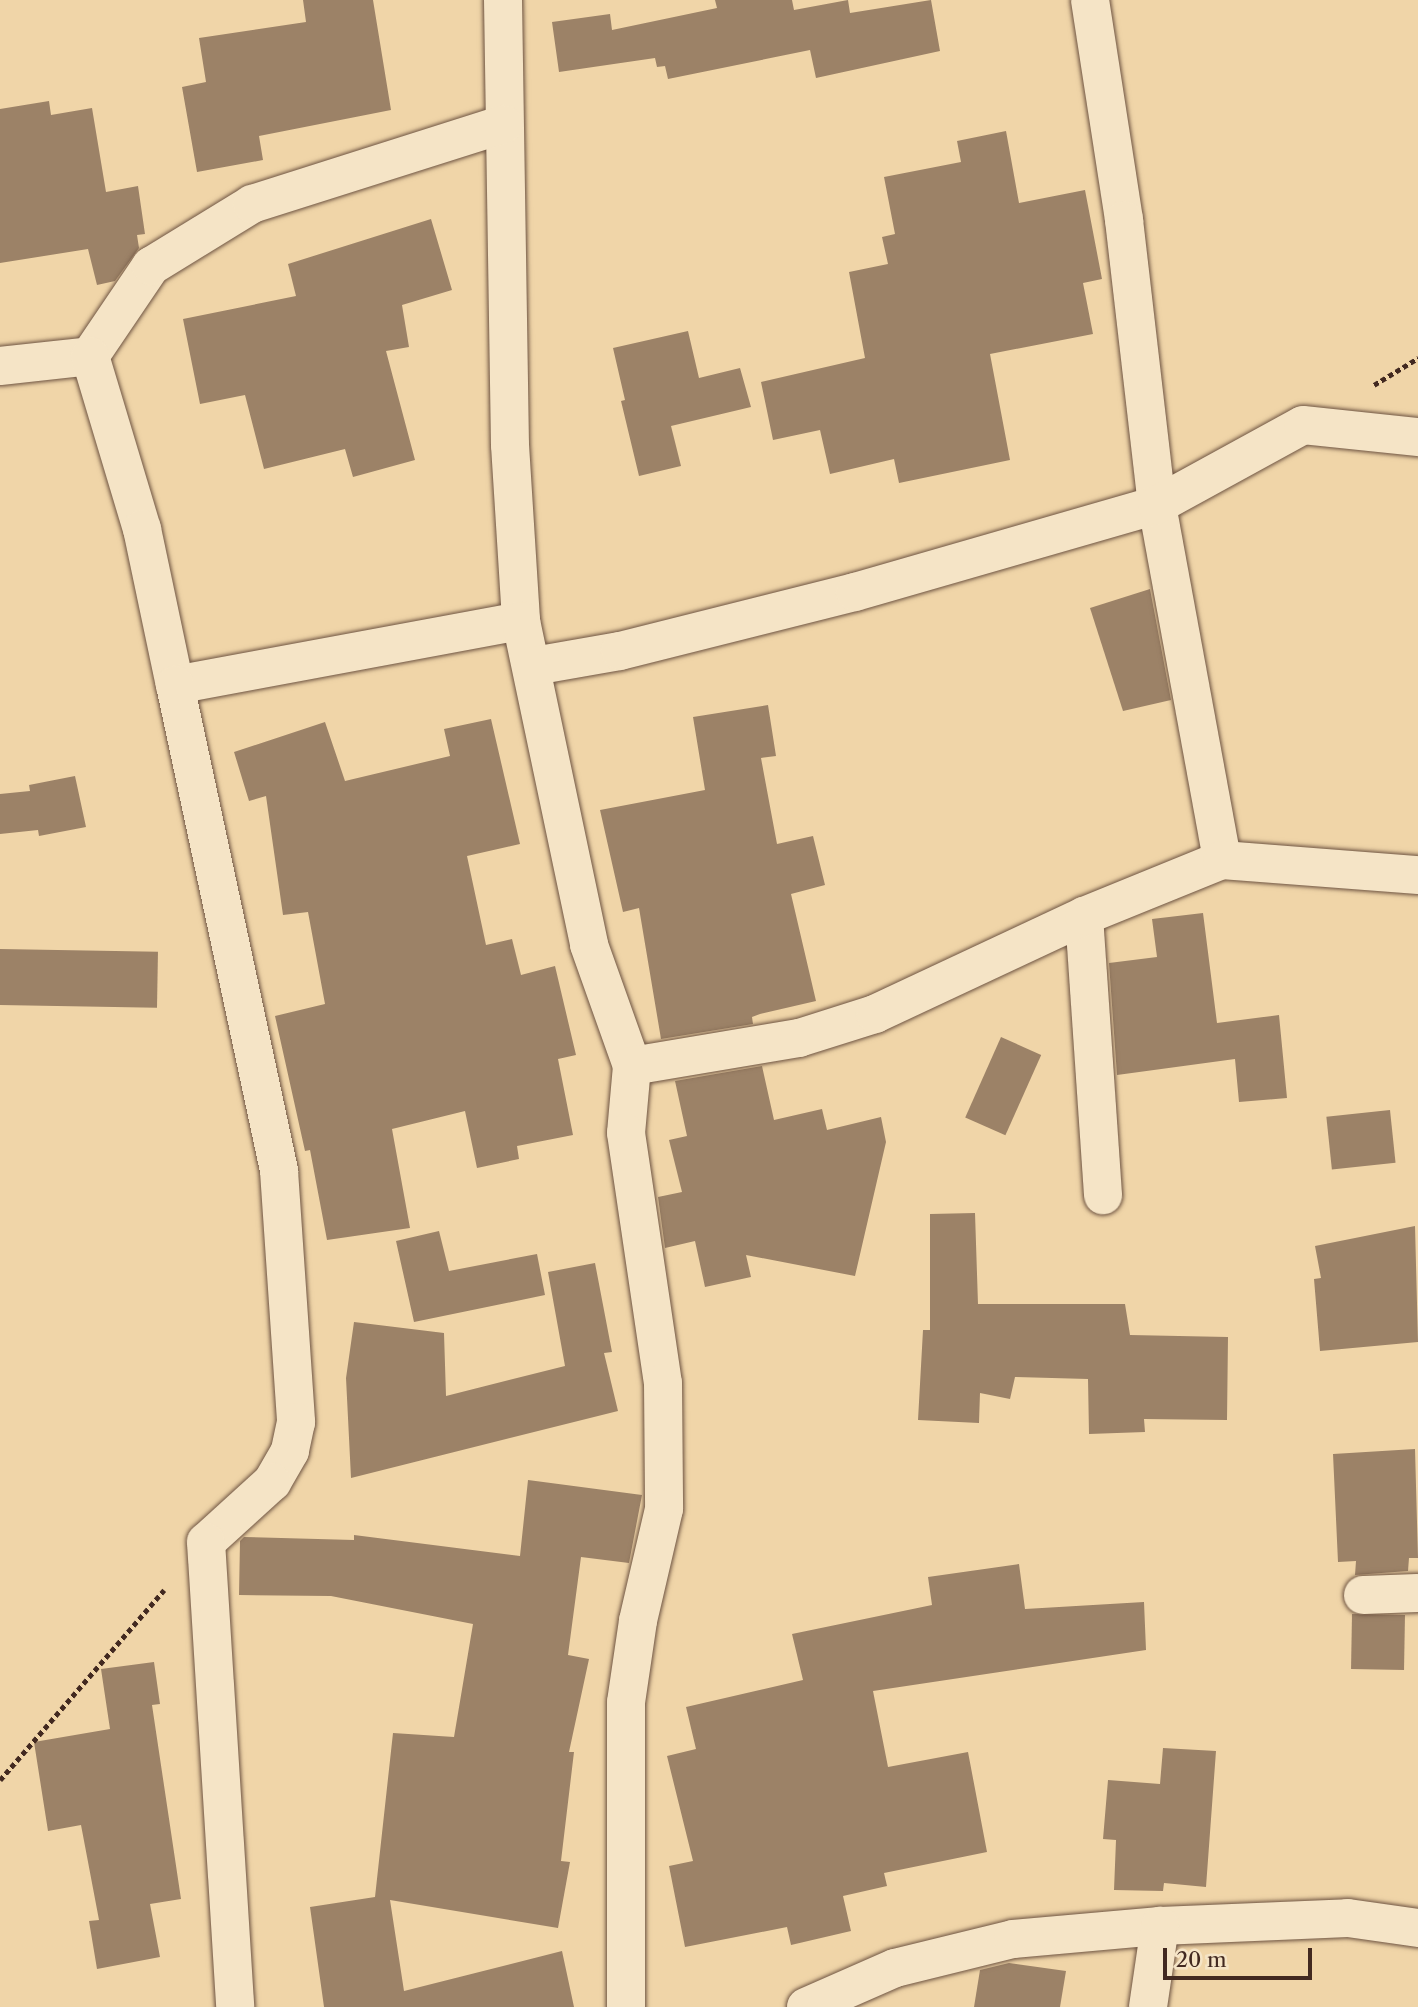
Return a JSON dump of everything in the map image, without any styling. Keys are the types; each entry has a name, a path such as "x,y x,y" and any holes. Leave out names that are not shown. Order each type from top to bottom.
{"street":[{"path":"503,0 510,445 521,621 534,666 589,945 632,1066 626,1133 663,1383 664,1509 638,1621 626,1702 626,2007"},
{"path":"1090,0 1124,220 1157,505 1222,860"},
{"path":"0,366 90,356 151,266 252,204 503,124"},
{"path":"90,356 142,529 279,1171 296,1422 290,1451 272,1482 206,1542 235,2007"},
{"path":"534,666 620,650 855,592 1157,505 1303,425 1418,437"},
{"path":"175,685 521,621"},
{"path":"632,1066 799,1038 874,1014 1084,916 1222,860 1418,875"},
{"path":"1084,916 1102,1195"},
{"path":"1363,1594 1418,1593"},
{"path":"806,2007 895,1968 1013,1940 1160,1926 1348,1918 1418,1928"},
{"path":"1148,2007 1160,1926"}],"path":[{"path":"0,1780 206,1542"}],"building":[{"path":"303,0 373,0 391,110 259,136 263,160 197,172 182,87 206,82 199,38 306,22"},
{"path":"715,0 792,0 794,10 848,0 850,13 931,0 940,51 816,78 810,50 668,79 665,66 657,67 655,58 559,72 552,22 610,14 612,30 717,8"},
{"path":"49,101 51,115 92,108 106,192 138,186 145,234 137,235 139,248 115,281 97,285 88,249 0,263 0,109"},
{"path":"1006,131 1019,203 1085,190 1102,279 1083,283 1093,334 990,354 1010,460 899,483 894,459 830,474 820,430 773,440 761,382 865,358 849,272 888,264 882,237 895,234 884,177 961,162 957,141"},
{"path":"431,219 452,290 402,305 409,347 386,351 415,460 353,477 345,449 264,469 245,395 200,404 183,319 296,296 288,264"},
{"path":"688,331 699,378 740,368 751,407 671,426 681,466 639,476 621,401 625,400 613,348"},
{"path":"1150,589 1171,700 1123,711 1090,608"},
{"path":"768,705 776,756 761,758 777,844 813,836 825,885 791,894 816,1001 760,1014 752,1017 753,1024 661,1039 639,908 623,912 600,810 705,790 693,717"},
{"path":"491,719 520,844 467,856 486,945 512,939 521,975 555,966 576,1055 558,1059 573,1135 517,1146 519,1159 477,1168 465,1111 392,1129 410,1228 327,1240 310,1150 305,1151 275,1016 325,1004 308,912 283,915 266,796 249,801 234,752 325,722 345,781 450,756 444,729"},
{"path":"75,776 86,827 39,836 38,830 0,834 0,794 30,791 29,785"},
{"path":"1203,913 1217,1023 1279,1015 1287,1098 1239,1102 1235,1059 1117,1075 1109,963 1157,957 1152,919"},
{"path":"0,949 158,952 157,1008 0,1005"},
{"path":"1001,1037 1041,1055 1005,1135 965,1117"},
{"path":"762,1066 774,1120 822,1109 827,1130 881,1117 886,1142 855,1276 746,1255 751,1277 705,1287 695,1241 665,1248 658,1197 682,1192 669,1140 687,1136 675,1081"},
{"path":"1390,1110 1396,1163 1332,1169 1326,1117"},
{"path":"975,1213 978,1304 1125,1304 1130,1335 1228,1337 1227,1420 1144,1419 1145,1432 1089,1434 1088,1379 1015,1377 1010,1399 980,1393 979,1423 918,1420 923,1330 930,1330 930,1214"},
{"path":"1415,1226 1418,1342 1320,1351 1314,1279 1321,1278 1315,1246"},
{"path":"439,1231 449,1271 537,1254 545,1295 414,1322 396,1241"},
{"path":"595,1263 612,1352 604,1353 618,1411 351,1478 346,1378 354,1322 444,1333 446,1396 565,1366 548,1272"},
{"path":"1415,1449 1418,1558 1409,1558 1408,1571 1355,1575 1356,1561 1338,1562 1333,1454"},
{"path":"528,1480 642,1495 629,1563 581,1557 568,1655 589,1659 569,1752 574,1752 561,1861 570,1862 558,1928 390,1900 404,1991 562,1951 574,2007 324,2007 310,1907 375,1897 393,1733 454,1737 473,1624 331,1596 239,1595 240,1541 244,1537 354,1540 354,1535 520,1556"},
{"path":"1019,1564 1025,1609 1144,1602 1146,1650 873,1691 888,1767 968,1752 987,1852 884,1873 887,1886 843,1896 851,1931 791,1945 787,1927 685,1947 669,1866 693,1861 667,1756 696,1749 686,1707 803,1680 792,1634 932,1605 928,1577"},
{"path":"1352,1614 1405,1615 1404,1670 1351,1669"},
{"path":"154,1662 160,1704 152,1705 181,1899 150,1904 160,1957 97,1969 89,1921 99,1920 81,1825 48,1831 34,1742 110,1729 101,1669"},
{"path":"1163,1748 1216,1751 1206,1887 1164,1883 1163,1891 1114,1890 1116,1840 1103,1839 1108,1780 1160,1784"},
{"path":"1009,1963 1066,1971 1060,2007 974,2007 980,1970"}]}
